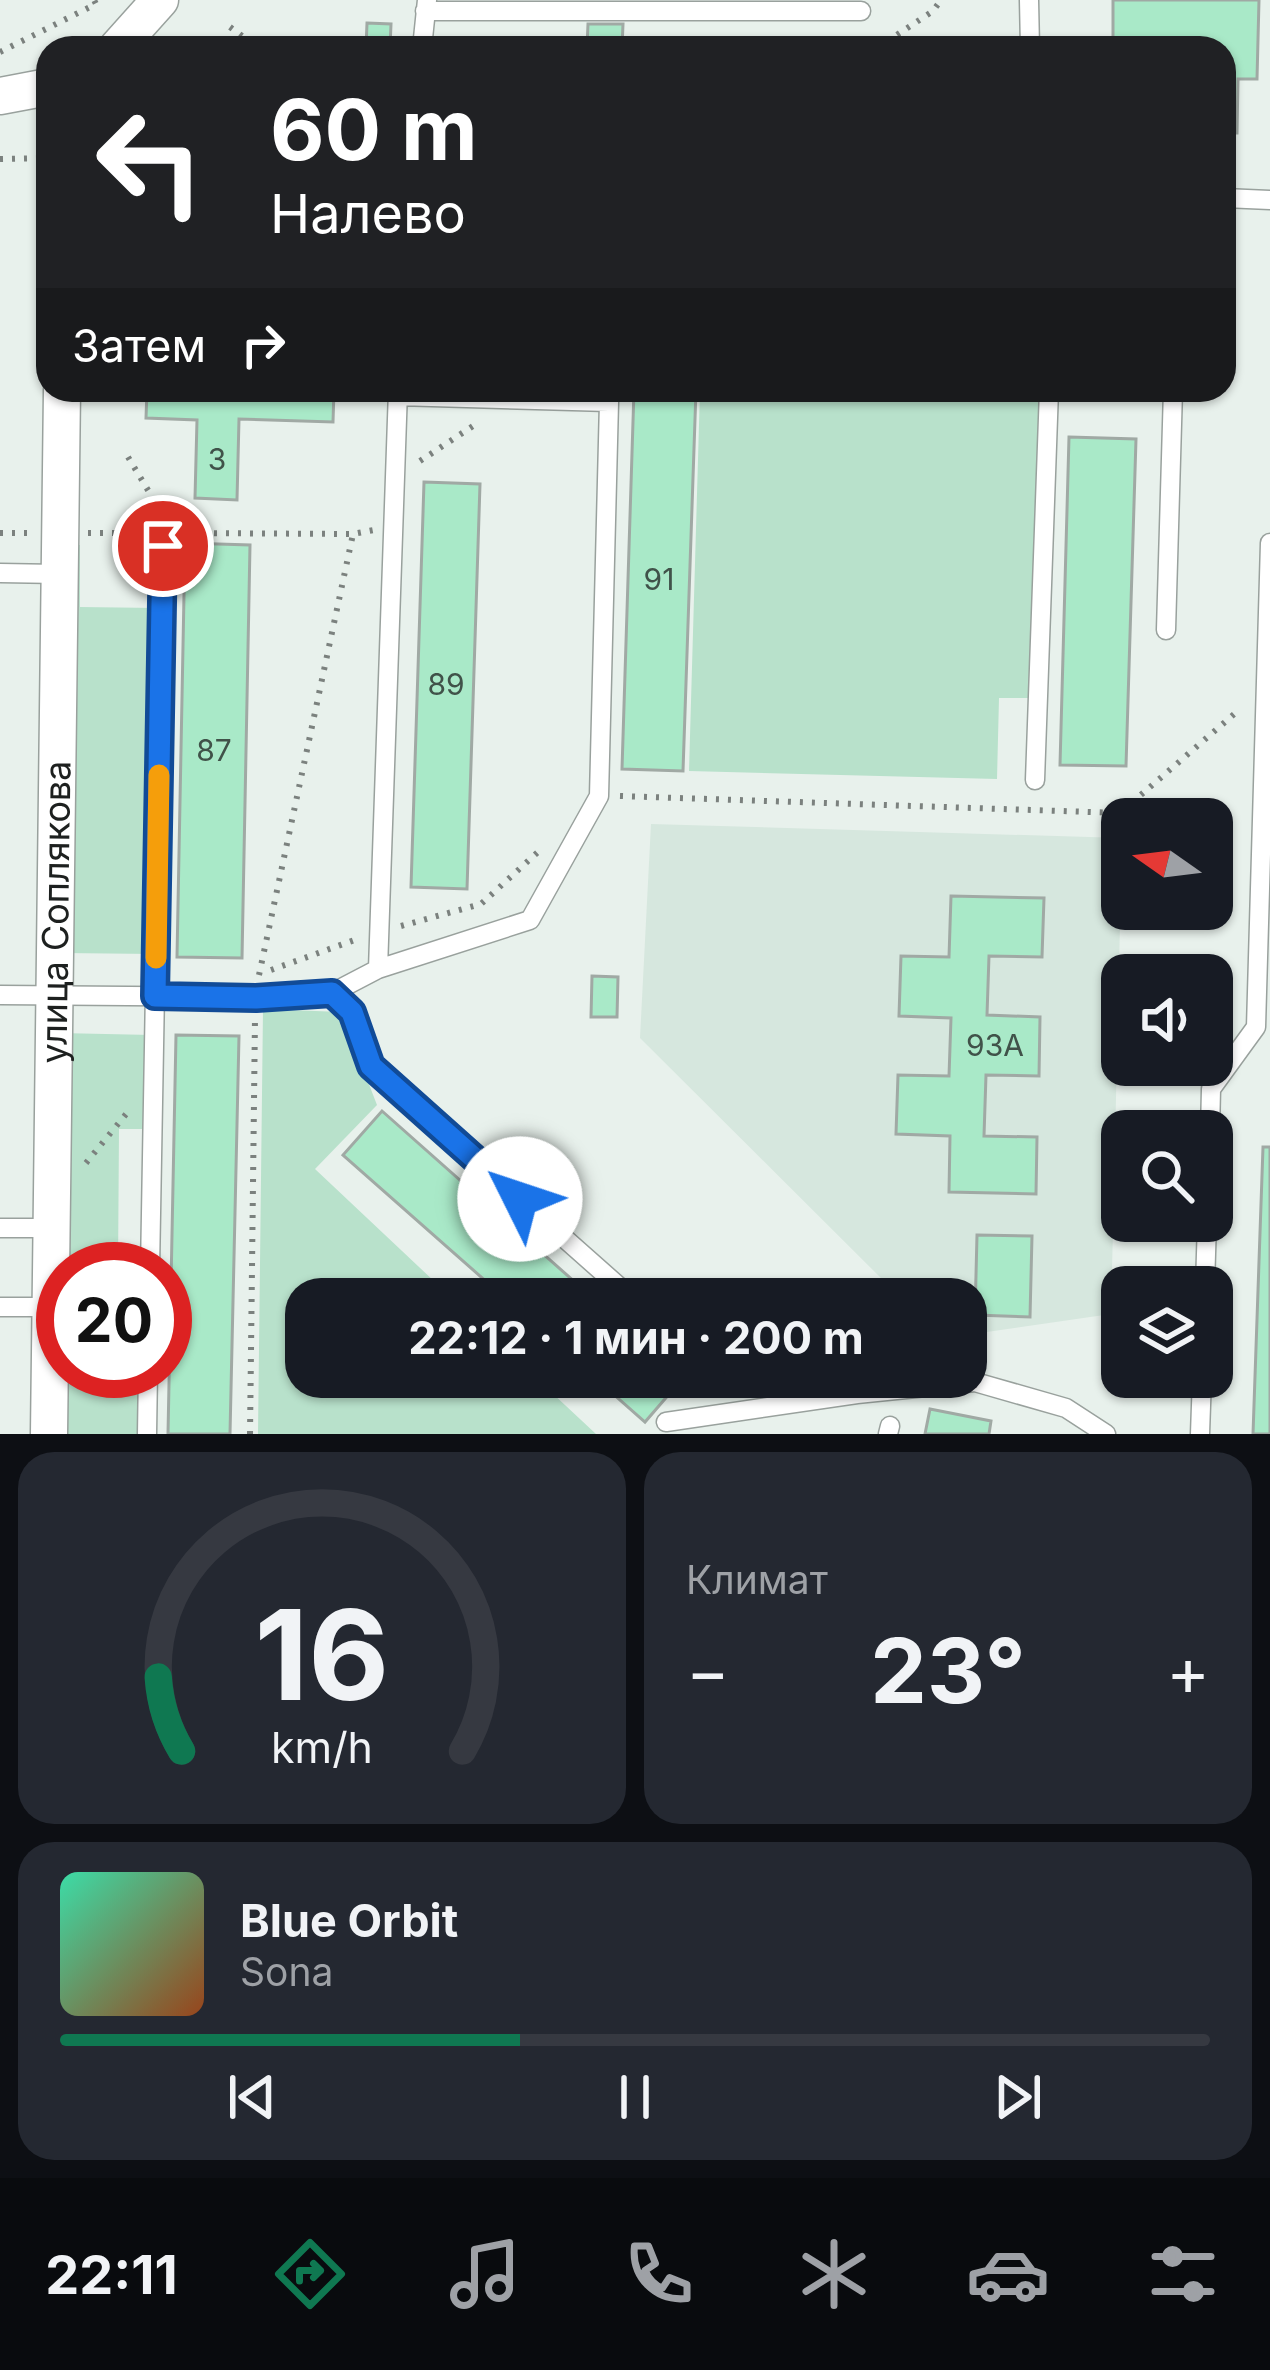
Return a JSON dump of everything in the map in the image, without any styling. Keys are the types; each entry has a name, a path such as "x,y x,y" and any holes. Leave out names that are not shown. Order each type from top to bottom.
{"street":[{"path":"127,36 157,1"},
{"path":"0,96 36,89"},
{"name":"улица Соплякова","path":"52,1242 62,402"},
{"name":"улица Соплякова","path":"49,1398 49,1434"}],"lane":[{"path":"1029,0 1030,36"},
{"path":"423,36 426,6 861,11"},
{"path":"1236,199 1270,200"},
{"path":"378,969 397,402"},
{"path":"0,995 256,998 332,993 378,969 530,920 599,796 609,402"},
{"path":"1035,780 1049,402"},
{"path":"1166,630 1173,402"},
{"path":"150,1242 168,540"},
{"path":"1210,1110 1211,1089 1256,1027 1270,543"},
{"path":"0,573 59,574"},
{"path":"332,993 352,1012 371,1066 609,1278"},
{"path":"0,1228 52,1228"},
{"path":"0,1307 36,1307"},
{"path":"666,1422 975,1382 1066,1408 1106,1434"},
{"path":"147,1434 148,1398"},
{"path":"1201,1434 1202,1398"}],"path":[{"path":"0,52 96,4 94,0"},
{"path":"895,36 941,0"},
{"path":"230,27 242,36"},
{"path":"0,159 36,158"},
{"path":"415,464 510,402"},
{"path":"128,457 168,540"},
{"path":"393,526 353,534 259,975 379,932 481,904 548,842"},
{"path":"599,796 1120,813 1266,688"},
{"path":"250,1434 256,998"}],"shaded area":[{"path":"651,824 1101,837 1101,930 1120,930 1119,954 1101,954 1101,1086 1116,1086 1116,1110 1101,1110 1101,1242 1113,1242 1112,1266 1101,1266 1101,1315 987,1332 987,1278 881,1278 640,1038"}],"green space":[{"path":"700,402 1042,402 1032,698 999,698 997,779 689,771"},
{"path":"67,545 80,545 80,607 158,608 155,954 62,953"},
{"path":"263,1009 341,1012 377,1105 315,1169 431,1278 285,1278 285,1398 557,1398 596,1434 258,1434"},
{"path":"59,1033 152,1035 150,1129 119,1129 118,1242 56,1242"},
{"path":"54,1398 147,1398 146,1434 53,1434"}],"building":[{"path":"1113,0 1259,0 1257,79 1238,79 1237,133 1236,36 1113,36"},
{"path":"367,23 391,24 390,36 366,36"},
{"path":"588,24 623,24 622,36 588,36"},
{"path":"147,402 334,402 333,422 239,419 237,500 195,498 197,420 146,418"},
{"path":"634,402 696,402 683,771 622,769"},
{"path":"1069,437 1136,439 1126,766 1060,765"},
{"path":"424,482 480,484 467,889 411,887"},
{"path":"185,543 250,545 242,958 177,957"},
{"path":"951,896 1044,898 1042,957 989,956 987,1015 1040,1017 1039,1076 986,1075 984,1136 1037,1137 1036,1194 949,1192 950,1136 896,1134 898,1075 949,1076 951,1018 899,1016 901,956 949,957"},
{"path":"592,976 618,977 617,1017 591,1017"},
{"path":"176,1035 239,1036 230,1434 168,1434 169,1398 192,1398 192,1242 172,1242"},
{"path":"382,1111 570,1278 482,1278 343,1155"},
{"path":"1263,1147 1270,1147 1270,1434 1253,1434"},
{"path":"977,1235 1032,1236 1030,1317 987,1315 987,1278 976,1278"},
{"path":"618,1398 666,1398 645,1422"},
{"path":"930,1409 991,1421 989,1434 925,1434"}],"slow traffic":[{"path":"156,958 159,775"}],"route":[{"path":"163,546 155,996 256,998 332,993 352,1012 371,1066 520,1199"}]}
